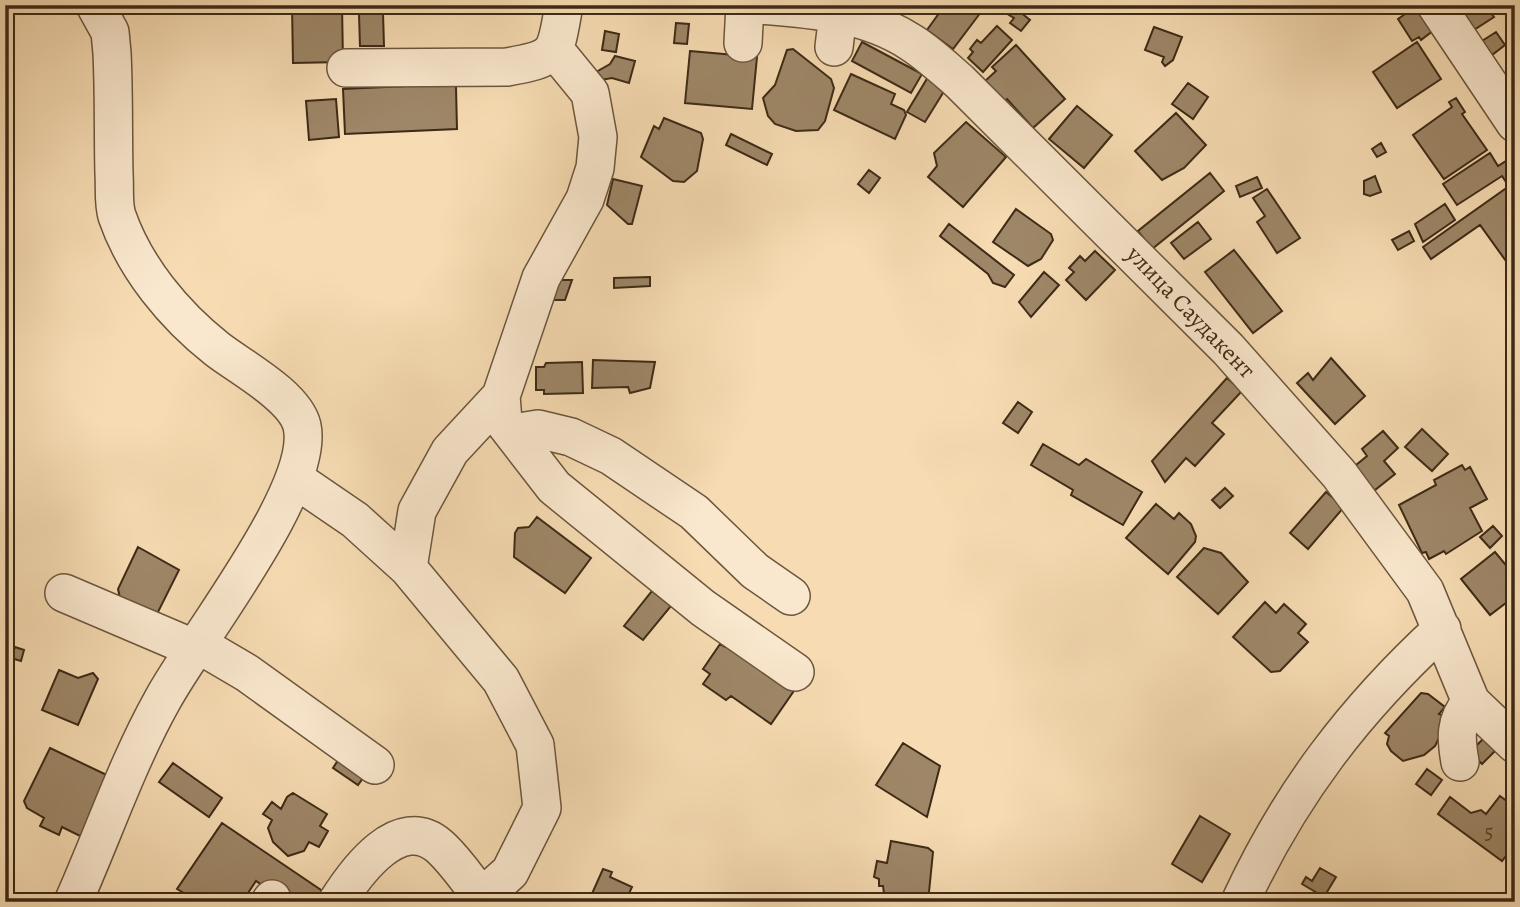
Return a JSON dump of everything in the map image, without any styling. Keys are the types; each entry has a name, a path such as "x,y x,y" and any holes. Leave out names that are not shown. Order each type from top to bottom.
{"street":[{"path":"73,902 162,700 265,538 295,479 303,454 302,425 292,408 261,380 216,348 163,298 126,238 116,213 113,52 110,32 95,5"},
{"path":"345,68 508,67 549,57 554,49 564,5"},
{"path":"743,43 745,5"},
{"name":"улица Саудакент","path":"760,5 836,30 865,21 911,42 959,81 1152,271 1279,404 1339,474 1425,591 1471,702 1515,744"},
{"path":"1436,5 1515,123"},
{"path":"554,49 590,93 598,137 595,168 585,199 541,278 501,396 503,421 554,487 703,608 795,672"},
{"path":"408,568 417,511 450,452 501,396"},
{"path":"513,433 538,429 571,437 611,456 694,512 755,571 791,596"},
{"path":"295,479 355,520 408,568 501,680 535,745 542,808 510,872 483,900 437,844 410,836 383,845 337,902"},
{"path":"64,593 195,646 247,673 375,765"},
{"path":"1240,902 1284,814 1301,789 1403,665 1442,629"},
{"path":"1460,762 1456,734 1462,712 1471,702"}],"building":[{"path":"292,5 342,5 343,62 293,63"},
{"path":"945,5 972,5 981,12 953,49 927,30"},
{"path":"1418,5 1434,30 1421,40 1419,37 1412,41 1398,19"},
{"path":"1453,5 1501,5 1490,12 1494,17 1474,30"},
{"path":"1015,8 1030,20 1021,31 1010,23 1014,18 1009,15"},
{"path":"383,13 384,46 360,46 359,14"},
{"path":"676,23 689,24 687,44 674,43"},
{"path":"997,26 1012,40 983,72 968,58 973,52 970,49 977,40 981,43"},
{"path":"1154,27 1182,37 1173,60 1165,66 1162,62 1164,57 1145,50"},
{"path":"605,31 619,34 616,52 602,50"},
{"path":"1496,32 1505,45 1492,55 1482,41"},
{"path":"862,42 922,74 911,93 852,61"},
{"path":"1417,42 1441,79 1397,108 1373,72"},
{"path":"1016,45 1065,99 1033,128 1007,99 1003,103 984,82 996,71 992,67"},
{"path":"793,49 831,79 834,88 825,121 818,130 796,131 775,124 768,116 763,98 775,85 787,50"},
{"path":"690,51 757,57 752,109 685,103"},
{"path":"615,56 635,61 629,83 612,78 601,80 596,72 610,64"},
{"path":"851,74 895,94 891,104 904,110 906,115 895,139 834,110"},
{"path":"928,77 946,88 925,122 907,112"},
{"path":"1188,83 1208,97 1193,119 1172,104"},
{"path":"451,84 456,87 457,129 345,134 343,89"},
{"path":"1456,98 1465,112 1462,114 1487,150 1444,179 1413,135 1452,107 1449,102"},
{"path":"336,99 339,137 309,140 306,101"},
{"path":"1077,106 1112,135 1084,168 1049,139"},
{"path":"1176,113 1206,145 1184,168 1162,180 1135,151"},
{"path":"664,118 701,133 703,139 697,171 684,182 673,181 641,157 654,126 659,129"},
{"path":"966,122 1006,157 963,207 928,177 937,166 934,153"},
{"path":"731,134 772,154 767,165 726,145"},
{"path":"1381,143 1386,152 1377,157 1372,149"},
{"path":"1490,153 1498,166 1515,155 1515,178 1506,182 1502,176 1457,205 1443,184"},
{"path":"869,170 880,178 869,193 858,184"},
{"path":"1210,173 1224,191 1152,249 1138,231"},
{"path":"1375,176 1381,192 1370,196 1364,194 1364,181"},
{"path":"1257,177 1262,188 1240,197 1236,186"},
{"path":"613,179 642,186 632,224 628,224 607,205"},
{"path":"1515,182 1515,265 1511,268 1480,225 1431,259 1423,247"},
{"path":"1267,189 1300,238 1277,253 1257,222 1265,216 1253,198"},
{"path":"1445,204 1455,220 1423,242 1415,224"},
{"path":"1016,209 1051,234 1053,240 1041,259 1028,266 993,242"},
{"path":"1198,222 1211,239 1184,259 1171,243"},
{"path":"949,224 1014,275 1005,287 993,283 988,274 940,236"},
{"path":"1409,231 1414,241 1398,250 1392,240"},
{"path":"1234,250 1282,311 1253,333 1205,272"},
{"path":"1095,251 1115,270 1086,300 1066,280 1074,272 1069,268 1080,256 1085,261"},
{"path":"1044,272 1059,285 1031,317 1019,302"},
{"path":"650,277 650,286 614,288 614,278"},
{"path":"555,280 572,280 565,300 548,300"},
{"path":"1331,358 1365,396 1335,424 1297,383 1308,373 1313,380"},
{"path":"593,360 655,362 650,388 630,393 628,387 592,388"},
{"path":"582,362 583,393 544,394 544,390 536,390 536,367 544,367 546,363"},
{"path":"1227,378 1242,391 1212,423 1224,434 1195,466 1186,458 1165,482 1152,461"},
{"path":"1018,402 1032,412 1018,433 1003,423"},
{"path":"1422,429 1448,454 1432,471 1405,447"},
{"path":"1383,431 1398,448 1384,461 1395,474 1370,494 1350,470 1367,456 1362,449"},
{"path":"1043,444 1079,465 1086,459 1142,492 1123,525 1071,495 1073,490 1031,465"},
{"path":"1462,465 1465,470 1470,467 1487,499 1470,508 1482,531 1446,554 1444,551 1429,559 1426,552 1422,553 1399,505 1436,485 1434,480"},
{"path":"1225,488 1233,496 1220,508 1212,500"},
{"path":"1326,492 1344,507 1308,549 1290,533"},
{"path":"1156,504 1174,519 1179,513 1191,524 1196,536 1195,542 1168,574 1126,538"},
{"path":"537,517 591,558 565,593 514,557 515,533 518,528 529,527"},
{"path":"1493,526 1502,536 1490,548 1480,537"},
{"path":"138,547 179,570 156,616 120,598 118,589"},
{"path":"1204,548 1221,553 1248,582 1218,614 1177,577"},
{"path":"1495,552 1515,576 1515,596 1490,615 1461,579"},
{"path":"652,591 671,606 643,640 624,626"},
{"path":"1265,602 1276,613 1284,604 1306,624 1298,633 1308,642 1280,671 1271,672 1233,637"},
{"path":"731,638 798,685 771,724 731,696 726,700 703,684 710,674 703,669 720,644 725,647"},
{"path":"15,647 24,650 21,661 11,658"},
{"path":"59,670 78,678 93,673 98,679 78,725 42,710"},
{"path":"1421,693 1428,694 1445,707 1439,714 1445,716 1446,724 1435,746 1424,755 1403,761 1391,751 1387,744 1389,736 1385,733"},
{"path":"1486,736 1498,748 1482,764 1470,752"},
{"path":"903,743 940,766 927,817 876,785"},
{"path":"50,748 111,777 82,837 62,827 59,835 40,826 44,818 27,808 24,801"},
{"path":"342,754 368,771 358,785 333,768"},
{"path":"173,763 222,798 209,817 159,782"},
{"path":"1427,769 1442,780 1431,795 1416,784"},
{"path":"293,793 327,814 320,826 328,831 319,847 309,842 304,851 288,856 273,842 268,828 272,820 263,814 272,802 281,809 287,797"},
{"path":"1500,796 1515,807 1511,817 1515,820 1515,844 1502,861 1438,814 1450,797 1471,813 1481,810 1486,814"},
{"path":"1200,816 1230,834 1202,882 1172,864"},
{"path":"222,823 324,892 317,902 286,902 256,881 242,902 185,902 189,896 177,889"},
{"path":"891,841 928,848 933,852 928,902 885,902 883,886 879,886 879,879 874,877 877,861 887,863"},
{"path":"1320,868 1336,877 1324,897 1302,884 1306,877 1312,881"},
{"path":"603,869 612,872 610,877 632,887 625,902 597,902 590,898"}]}
